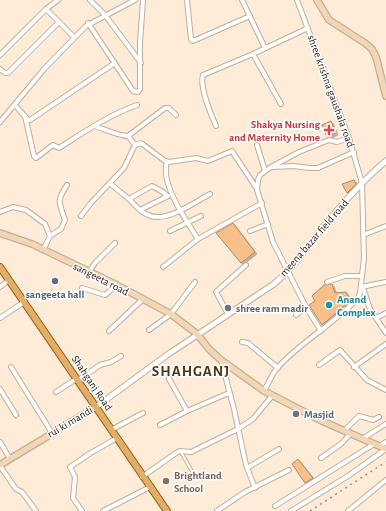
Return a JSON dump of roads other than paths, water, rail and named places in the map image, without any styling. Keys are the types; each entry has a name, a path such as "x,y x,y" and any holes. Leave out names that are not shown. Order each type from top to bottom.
{"main road":[{"path":"317,0 329,20 366,43 372,49 376,57 386,96"},
{"name":"sangeeta road","path":"0,233 43,250 115,284 171,314 197,334"},
{"name":"Shahganj Road","path":"0,266 76,380 167,511"},
{"path":"197,334 209,349 221,360 272,396 350,434 384,448"},
{"name":"rui ki mandi","path":"0,466 96,407"}],"street":[{"path":"0,55 46,9 58,0"},
{"path":"90,0 105,15 141,64"},
{"path":"0,122 45,68 88,23 135,0"},
{"path":"88,23 133,91 136,93 140,89 140,43 143,0"},
{"path":"187,0 191,39 193,41 250,16"},
{"path":"242,0 265,48"},
{"name":"shree krishna gaushala road","path":"297,0 354,152 362,183 364,258 362,288"},
{"path":"46,9 74,37"},
{"path":"0,69 5,73 8,73 23,60 59,22"},
{"path":"216,126 205,95 202,76 308,28"},
{"path":"253,54 281,104"},
{"path":"15,105 30,120 115,64"},
{"path":"25,116 34,156 36,158 53,145 59,148 94,126 125,109 137,105"},
{"path":"94,126 122,136 128,136 165,108 169,108 176,115"},
{"path":"128,136 135,145"},
{"path":"257,190 260,175 271,167 299,152 329,140 337,142 349,138"},
{"path":"81,216 90,204 124,168 135,145 141,143 167,162 196,158 208,161 232,151 257,190 273,242 306,307 321,332"},
{"path":"257,145 265,171"},
{"path":"271,167 294,166 318,168 354,152"},
{"name":"meena bazar field road","path":"197,334 257,296 288,272 325,225 362,183 386,161"},
{"path":"167,162 165,170 169,195 198,239"},
{"path":"110,183 140,210 147,215 157,218 180,210 210,194"},
{"path":"43,250 50,236 61,230 65,220 60,210 59,199 67,185"},
{"path":"129,199 152,186 169,195"},
{"path":"140,210 169,195"},
{"path":"163,267 198,239 262,203"},
{"path":"0,212 13,207 25,209 45,224 50,236"},
{"path":"170,230 200,216"},
{"path":"250,231 268,224"},
{"path":"363,235 386,226"},
{"path":"89,272 95,263 116,243"},
{"path":"228,314 216,292 246,265"},
{"path":"327,282 345,276 362,276"},
{"path":"0,286 9,280"},
{"path":"149,330 171,314 195,282"},
{"path":"362,288 386,282"},
{"path":"82,288 103,296 108,294 115,284"},
{"path":"362,288 370,309 386,333"},
{"path":"264,391 278,368 355,301 362,288"},
{"path":"109,331 143,299"},
{"path":"0,318 24,302"},
{"path":"296,315 306,307"},
{"path":"376,318 386,313"},
{"name":"rui ki mandi","path":"96,407 197,334"},
{"path":"242,342 248,343 278,368"},
{"path":"354,367 386,344"},
{"path":"319,365 340,350 369,382 386,390"},
{"path":"56,392 104,363 111,362 121,356"},
{"path":"221,360 247,468 255,488"},
{"path":"11,367 52,433"},
{"path":"170,379 187,411"},
{"path":"0,390 16,415"},
{"path":"160,425 187,411 229,393"},
{"path":"142,476 180,451 191,452 238,429 253,419 272,396"},
{"path":"111,430 143,413"},
{"path":"344,431 359,416 371,420 379,417"},
{"path":"362,439 386,424"},
{"path":"321,458 341,444 350,434"},
{"path":"82,511 73,498 75,477 70,467 117,438"},
{"path":"0,442 10,459"},
{"path":"291,511 348,476 384,448 386,442"},
{"path":"275,506 374,444"},
{"path":"247,468 279,449"},
{"path":"0,466 16,489 22,492 36,511"},
{"path":"217,511 234,499 289,470"},
{"path":"347,511 386,480"},
{"path":"103,511 150,487"}],"lane":[{"path":"180,451 194,475"}],"railway":[{"path":"310,511 386,462"}],"place":[{"name":"Shakya Nursing and Maternity Home","path":"329,130"},
{"name":"sangeeta hall","path":"55,281"},
{"name":"Anand Complex","path":"329,305"},
{"name":"shree ram madir","path":"228,308"},
{"name":"Masjid","path":"296,414"},
{"name":"Brightland School","path":"166,481"}],"district":[{"name":"SHAHGANJ","path":"191,371"}]}
